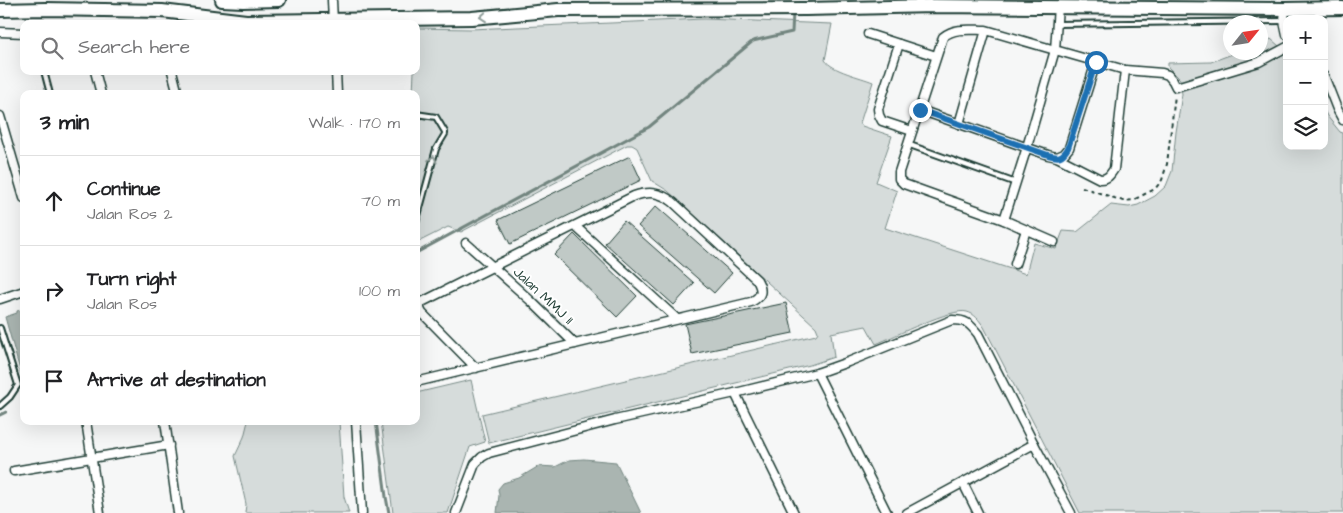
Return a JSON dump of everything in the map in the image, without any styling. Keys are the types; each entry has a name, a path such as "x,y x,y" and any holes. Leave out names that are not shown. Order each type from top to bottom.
{"main road":[{"path":"222,0 279,0"},
{"path":"402,20 472,18 558,10 1058,6 1284,15 1343,8"},
{"path":"0,10 162,11 238,20"}],"street":[{"path":"332,0 333,20"},
{"path":"1004,220 1055,50 1058,6"},
{"path":"1054,242 1004,220 904,184 900,179 899,172 907,144 943,37 955,30 986,30 1125,70 1162,73 1168,75 1176,87 1259,62 1283,49"},
{"path":"959,124 986,30"},
{"path":"0,32 20,33"},
{"path":"868,34 936,56"},
{"path":"899,44 878,109 882,121 912,131"},
{"path":"1058,157 1064,154 1068,148 1096,62"},
{"path":"920,110 1058,157 1100,179 1105,179 1110,176 1114,169 1125,70"},
{"path":"96,75 100,90"},
{"path":"173,75 177,90"},
{"path":"336,75 337,90"},
{"path":"1328,86 1343,120"},
{"path":"0,116 20,184"},
{"path":"420,381 476,368 677,320 751,302 758,298 761,293 760,286 756,280 666,196 656,192 644,192 422,302 420,309 422,313 476,368"},
{"path":"575,226 677,320"},
{"path":"1015,264 1026,230"},
{"name":"Jalan MMJ 11","path":"466,243 531,301 575,344"},
{"path":"0,299 20,292"},
{"path":"456,513 475,464 489,453 615,420 816,373 952,320 962,320 970,324 978,334 1071,513"},
{"path":"816,373 887,513"},
{"path":"735,393 794,513"},
{"path":"87,425 100,513"},
{"path":"166,425 178,513"},
{"path":"356,425 362,513"},
{"path":"907,513 1034,444"},
{"path":"14,471 169,445"},
{"path":"963,483 978,513"}],"lane":[{"path":"1057,24 1283,15"},
{"path":"45,75 49,90"},
{"path":"420,115 436,117 445,134 436,149 420,208"},
{"path":"907,144 1016,183"},
{"path":"0,328 18,385 10,397 0,406"}],"path":[{"path":"1082,187 1123,201 1133,200 1155,189 1162,180 1167,164 1176,87"}],"shaded area":[{"path":"704,19 832,24 825,60 840,70 873,82 860,123 862,126 892,136 876,182 897,191 885,228 1026,274 1034,243 1056,249 1063,231 1077,232 1111,205 1129,207 1138,205 1155,196 1166,186 1172,171 1182,94 1180,79 1168,67 1168,63 1211,62 1223,58 1223,60 1268,60 1268,40 1271,39 1283,50 1283,150 1328,150 1328,117 1343,133 1343,513 1080,513 984,327 975,316 967,312 949,314 937,318 876,344 866,326 831,333 834,357 810,365 489,443 482,414 816,335 818,332 816,327 668,191 652,181 637,148 632,145 627,145 461,232 448,227 420,241 420,90 413,90 414,75 420,75 420,28 471,29"},
{"path":"20,310 20,370 5,317 17,313"},
{"path":"471,380 485,442 470,447 448,513 393,513 382,425 420,425 420,392"},
{"path":"247,425 339,425 344,497 349,513 245,513 246,504 235,456 244,437"},
{"path":"584,459 616,462 641,513 497,513 498,489 503,483 519,478 539,466 555,467 569,460"}],"building":[{"path":"630,156 641,180 510,244 498,220"},
{"path":"656,206 732,273 714,293 638,226"},
{"path":"624,221 694,283 674,305 605,243"},
{"path":"574,234 637,296 617,317 554,255"},
{"path":"786,303 793,333 692,354 685,324"}],"waterway":[{"path":"420,251 649,127 753,41 792,32 793,13"},
{"path":"0,415 6,412"},
{"path":"377,425 389,513"}],"route":[{"path":"920,110 1058,157 1064,154 1068,148 1096,62"}]}
